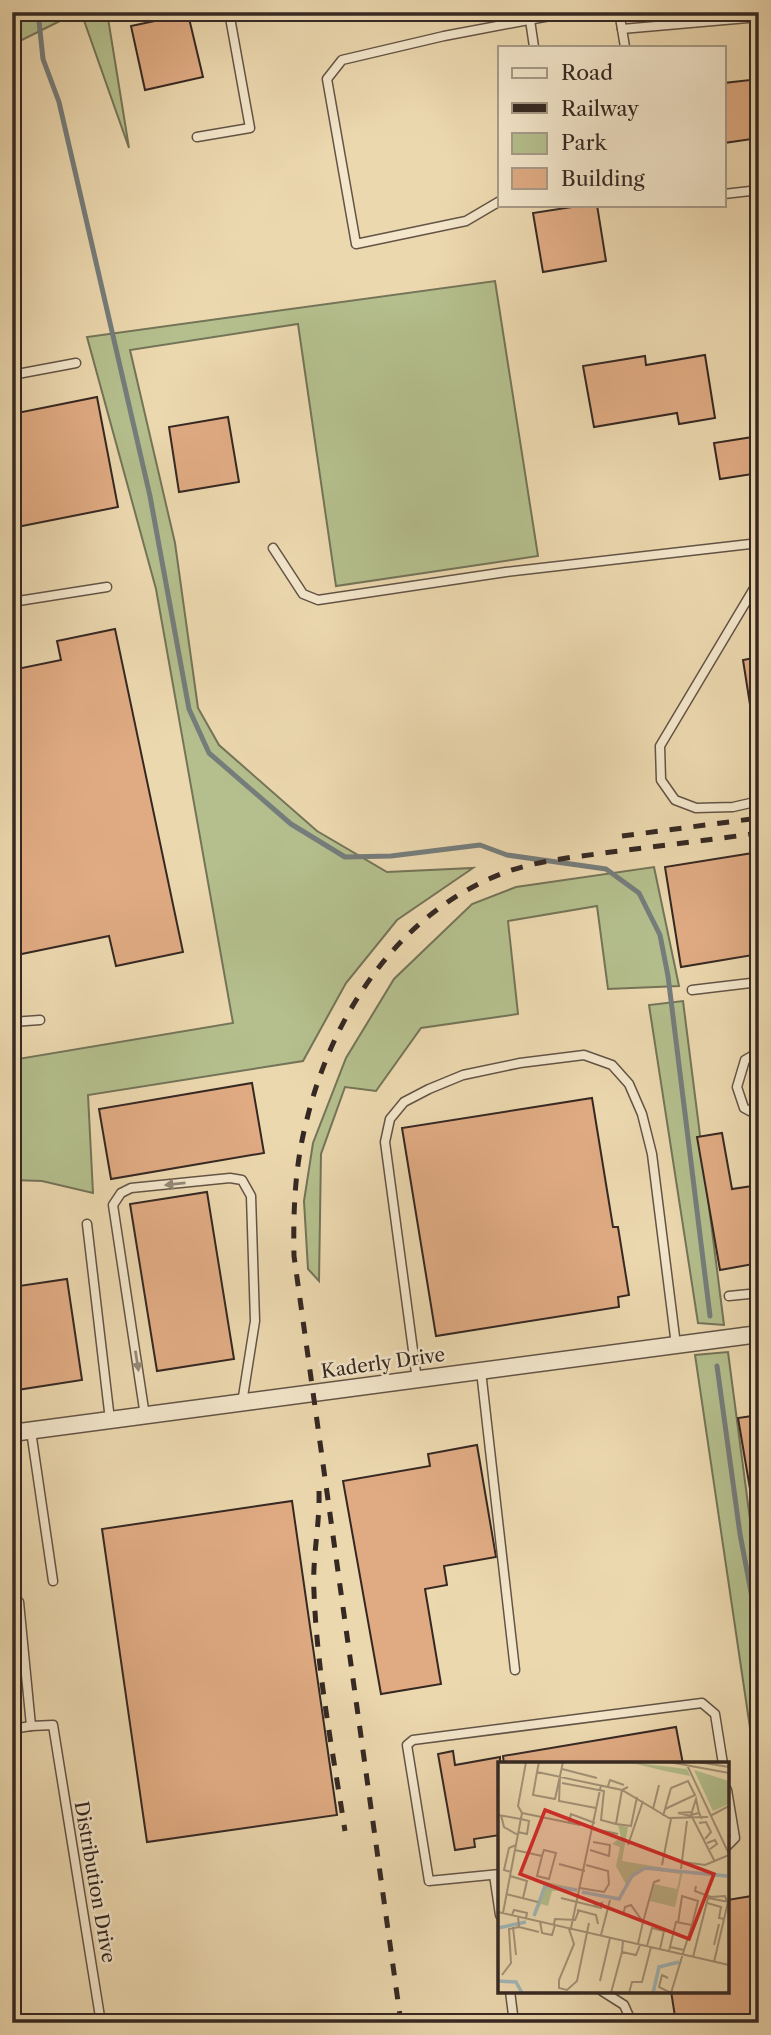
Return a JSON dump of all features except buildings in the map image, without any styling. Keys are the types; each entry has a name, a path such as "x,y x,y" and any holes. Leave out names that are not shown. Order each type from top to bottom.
{"street":[{"name":"Kaderly Drive","path":"12,1433 759,1334"}],"lane":[{"path":"197,137 250,128 229,12"},
{"path":"498,202 466,220 356,244 327,79 342,60 444,36 571,12"},
{"path":"619,12 625,46"},
{"path":"622,29 759,17"},
{"path":"530,20 534,46"},
{"path":"726,194 759,190"},
{"path":"12,375 76,363"},
{"path":"274,548 303,594 318,600 506,572 759,543"},
{"path":"759,580 660,746 661,780 675,800 696,808 733,807 759,801"},
{"path":"12,602 107,587"},
{"path":"692,990 759,982"},
{"path":"12,1022 40,1020"},
{"path":"759,1052 745,1060 737,1087 744,1108 759,1116"},
{"path":"417,1380 385,1142 390,1119 404,1102 429,1088 463,1076 546,1060 584,1055 612,1065 629,1084 642,1114 652,1154 676,1345"},
{"path":"145,1416 113,1205 121,1192 131,1188 230,1178 242,1180 251,1196 255,1321 242,1403"},
{"path":"87,1224 110,1420"},
{"path":"729,1297 759,1293"},
{"path":"481,1371 515,1670"},
{"path":"31,1431 53,1581"},
{"path":"12,1728 31,1726 19,1602"},
{"path":"497,1875 429,1881 407,1745 413,1740 702,1703 715,1714 723,1762"},
{"name":"Distribution Drive","path":"31,1726 53,1725 101,2023"},
{"path":"729,1802 735,1838 729,1844"},
{"path":"510,1993 514,2023"},
{"path":"606,1993 624,2005 632,2023"}],"green space":[{"path":"12,12 78,12 12,45"},
{"path":"81,12 107,12 129,148"},
{"path":"495,281 538,556 336,586 298,324 130,350 175,543 198,708 219,745 317,831 387,872 473,868 397,920 346,983 303,1061 88,1095 93,1193 42,1181 12,1180 12,1060 233,1023 156,589 87,337"},
{"path":"654,867 679,986 608,989 597,906 508,921 518,1014 421,1028 376,1091 345,1087 321,1154 319,1281 308,1269 304,1201 313,1143 346,1058 394,979 472,904 516,887"},
{"path":"683,1001 724,1325 698,1323 649,1005"},
{"path":"728,1352 751,1527 759,1526 759,1789 695,1355"}],"waterway":[{"path":"38,12 43,59 59,102 150,496 189,709 209,753 291,824 345,857 391,856 480,845 507,855 606,869 639,893 660,935 668,976 710,1316"},
{"path":"717,1366 740,1534 759,1634"}],"railway":[{"path":"622,836 759,818"},
{"path":"401,2023 294,1256 297,1170 307,1119 334,1041 376,970 403,939 434,912 468,889 506,872 545,862 759,833"},
{"path":"319,1491 314,1579 318,1652 345,1831"}]}
